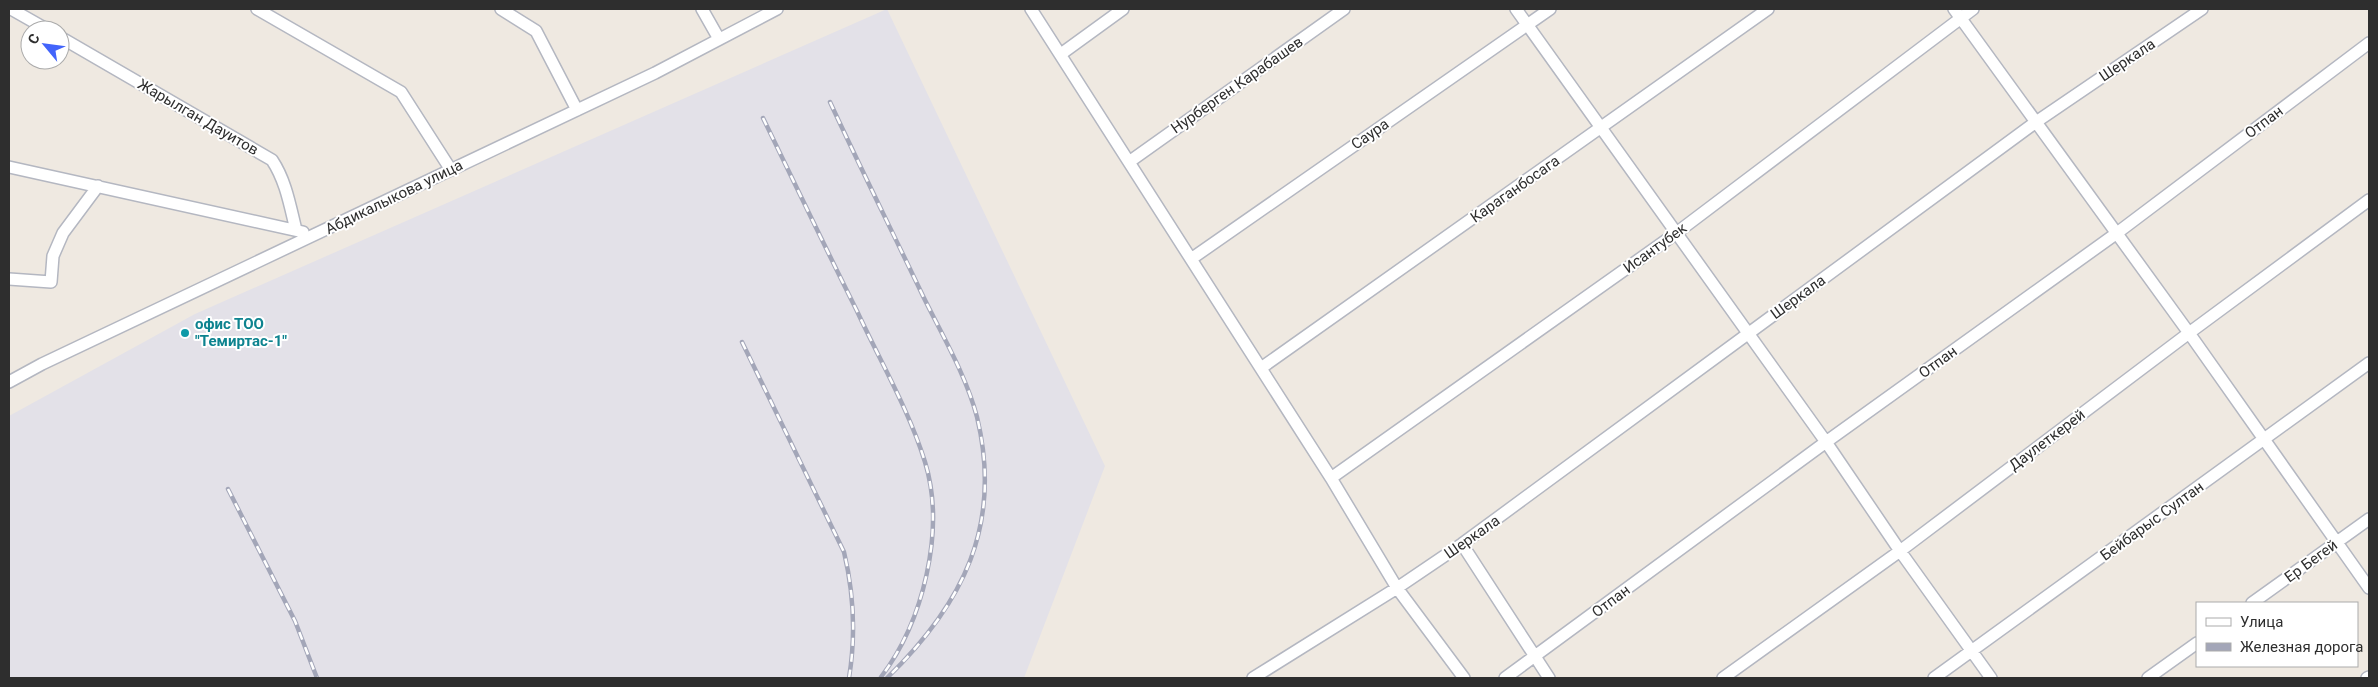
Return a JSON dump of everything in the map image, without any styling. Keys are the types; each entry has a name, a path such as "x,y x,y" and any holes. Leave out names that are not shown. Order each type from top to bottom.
{"street":[{"path":"11,9 30,20"},
{"path":"257,9 401,92 451,170"},
{"path":"501,9 536,32 577,110"},
{"path":"702,9 719,39"},
{"name":"Абдикалыкова улица","path":"9,382 50,360 655,73 778,9"},
{"path":"1031,9 1331,478 1397,588 1464,678"},
{"path":"1060,54 1123,9"},
{"name":"Нурберген Карабашев","path":"1129,162 1344,9"},
{"path":"1516,9 1675,234 1826,442 1900,551 1991,678"},
{"name":"Саура","path":"1191,259 1550,9"},
{"name":"Караганбосага","path":"1261,368 1768,9"},
{"name":"Исантубек","path":"1331,478 1675,234 1957,13 1973,9"},
{"name":"Шеркала","path":"1253,678 1397,588 1462,544 2036,122 2202,9"},
{"path":"1957,13 2188,332 2369,588"},
{"name":"Жарылган Дауитов","path":"70,43 272,160 280,172 285,185 296,230"},
{"name":"Отпан","path":"1505,678 1535,658 1826,442 2117,233 2369,43"},
{"path":"9,167 316,234"},
{"path":"9,279 51,282 53,256 63,233 98,186"},
{"name":"Даулеткерей","path":"1722,678 1900,551 2188,332 2369,200"},
{"name":"Бейбарыс Султан","path":"1934,678 2369,363"},
{"name":"Ер Бегей","path":"2253,602 2369,519"},
{"path":"1462,544 1549,678"},
{"path":"2148,678 2196,644"}],"shaded area":[{"path":"887,9 1105,466 1024,678 9,678 9,416 195,314"}],"railway":[{"path":"830,102 967,386 977,417 984,456 985,493 980,528 970,560 956,591 937,621 914,650 887,678"},
{"path":"763,118 903,405 925,462 931,489 933,517 927,574 909,630 896,655 881,677"},
{"path":"742,342 844,552 850,583 853,615 853,646 849,678"},
{"path":"228,489 295,621 317,678"}],"place":[{"name":"офис ТОО \"Темиртас-1\"","path":"185,333"}]}
